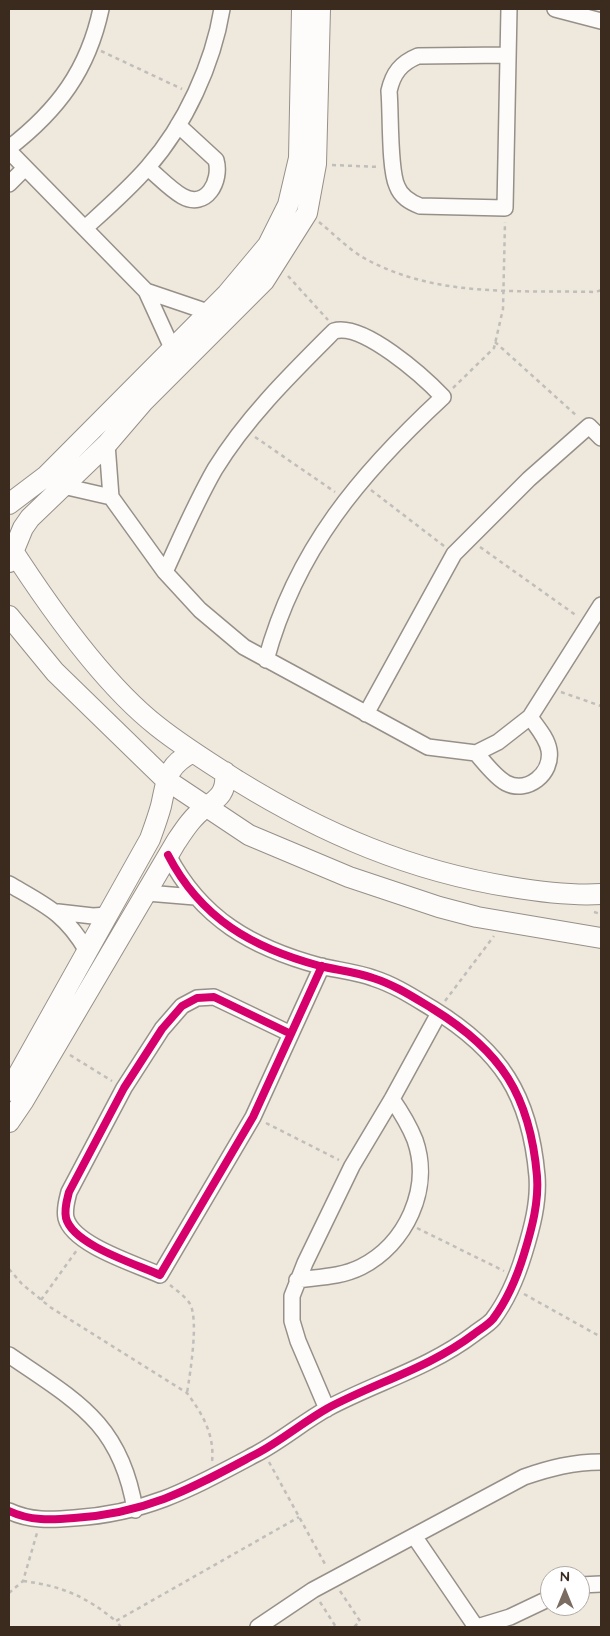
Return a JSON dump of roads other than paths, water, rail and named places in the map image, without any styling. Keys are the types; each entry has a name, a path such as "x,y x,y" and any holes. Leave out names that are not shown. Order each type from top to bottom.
{"street":[{"path":"102,9 91,46 78,73 59,102 35,128 9,149 146,291 172,348"},
{"path":"85,228 148,168 178,125 194,94 209,58 222,9"},
{"path":"9,504 55,481 107,444 137,396 172,348 208,312 232,301 268,246 288,205 299,158 302,9"},
{"path":"320,9 316,164 308,212 276,264 232,301 55,481 30,518 10,553 102,670 156,725 224,772 311,823 367,848 422,868 482,882 545,892 570,895 601,894"},
{"path":"507,55 418,56 407,60 398,69 392,79 390,91 393,168 396,186 402,195 420,206 505,208 509,9"},
{"path":"555,9 601,21"},
{"path":"148,168 183,197 201,197 215,186 218,178 216,160 178,125"},
{"path":"9,184 26,168"},
{"path":"288,205 308,212"},
{"path":"146,291 208,312"},
{"path":"165,572 189,518 211,477 243,430 283,381 337,330 357,335 388,350 420,373 443,397 360,482 312,549 276,623 266,660"},
{"path":"366,714 454,554 529,479 589,426 601,438"},
{"path":"107,444 111,497 165,572 200,610 244,647 428,747 476,753 498,742 530,717 601,605"},
{"path":"55,481 111,497"},
{"path":"9,616 55,672 165,780 205,808 249,835 349,877 439,907 507,922 601,938"},
{"path":"476,753 505,782 515,786 526,785 536,781 544,773 549,763 550,752 547,742 530,717"},
{"path":"9,1091 150,839 161,804 165,780 180,761 193,752"},
{"path":"9,1122 147,893 168,854 186,828 205,808 220,798 226,781 224,772"},
{"path":"9,1511 32,1519 96,1517 135,1510 174,1496 263,1450 327,1408 450,1352 492,1320 515,1283 534,1224 538,1185 534,1146 524,1108 506,1073 484,1046 458,1024 402,990 380,981 264,948 248,940 195,897 168,854"},
{"path":"9,884 58,912 67,920 88,950"},
{"path":"147,893 195,897"},
{"path":"58,912 93,916 108,915"},
{"path":"291,1034 214,997 197,998 182,1006 174,1014 124,1088 69,1192 65,1206 66,1219 73,1231 84,1240 160,1275 253,1117 291,1034 322,966"},
{"path":"327,1408 298,1341 292,1321 292,1301 297,1280 352,1166 392,1099 439,1013"},
{"path":"297,1280 337,1276 360,1267 381,1254 399,1236 406,1223 418,1190 420,1165 415,1141 405,1118 392,1099"},
{"path":"9,1356 71,1398 103,1428 125,1467 135,1510"},
{"path":"258,1627 282,1620 313,1590 524,1477 551,1468 579,1462 601,1462"},
{"path":"414,1536 477,1627 510,1617 540,1603"}]}
